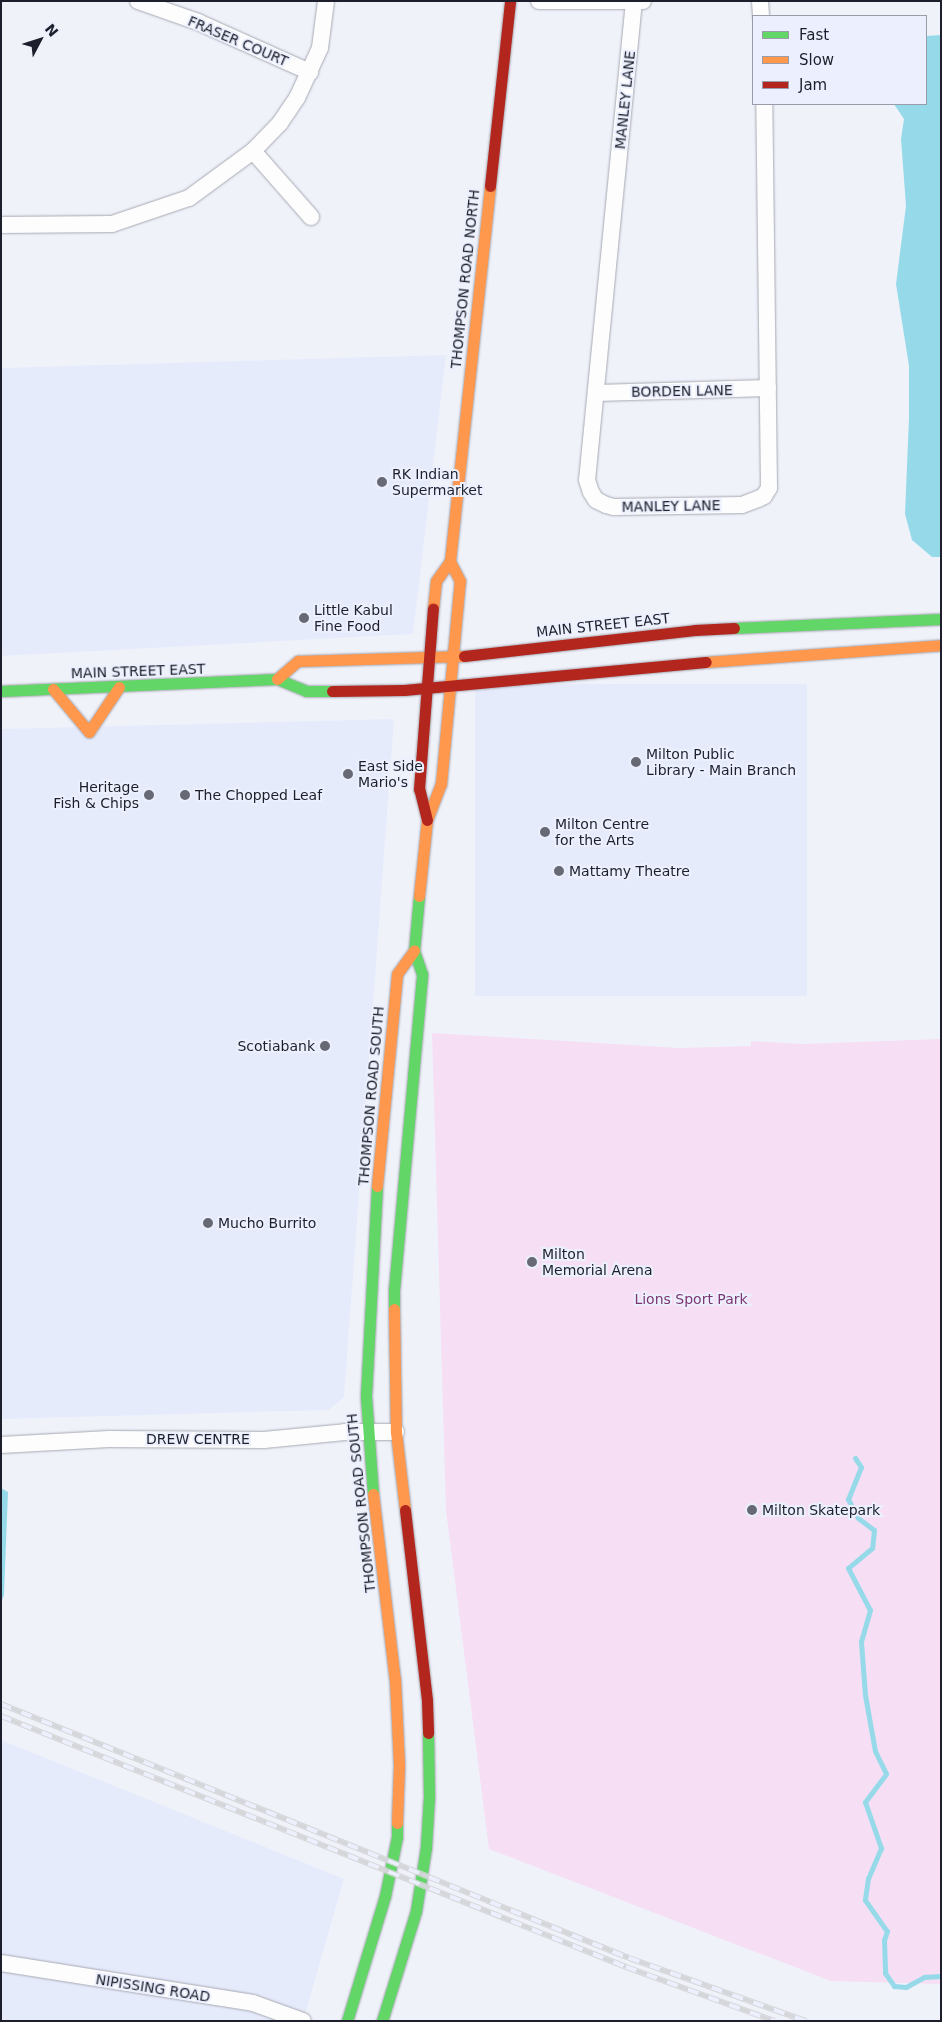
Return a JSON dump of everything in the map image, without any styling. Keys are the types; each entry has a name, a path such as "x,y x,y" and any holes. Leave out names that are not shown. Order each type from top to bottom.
{"main road":[{"name":"THOMPSON ROAD NORTH","path":"425,687 436,581 450,561 510,1"},
{"name":"THOMPSON ROAD NORTH","path":"450,561 460,581 450,669 450,686"},
{"name":"MAIN STREET EAST","path":"276,679 298,661 452,657 695,630 941,619"},
{"name":"MAIN STREET EAST","path":"1,691 276,679 306,691 404,690 797,654 941,645"},
{"path":"382,2021 416,1911 426,1847 430,1796 427,1701 396,1432 394,1290 422,974 414,951 427,820 441,784 450,686"},
{"path":"53,689 89,732 119,687"},
{"path":"425,687 419,789 427,820"},
{"name":"THOMPSON ROAD SOUTH","path":"346,2021 385,1896 397,1837 399,1765 395,1680 370,1472 366,1396 377,1192 397,974 414,951"}],"street":[{"name":"FRASER COURT","path":"138,1 198,22 310,72"},
{"path":"1,225 112,224 189,198 253,151 280,123 297,98 320,48 326,1"},
{"path":"539,1 643,1"},
{"path":"760,1 761,15"},
{"name":"MANLEY LANE","path":"634,2 587,480 590,492 596,500 614,507 742,505 758,499 769,488 764,105"},
{"path":"253,151 311,217"},
{"name":"BORDEN LANE","path":"596,393 768,388"},
{"name":"DREW CENTRE","path":"1,1445 109,1439 264,1440 367,1432 396,1432"},
{"name":"NIPISSING ROAD","path":"1,1963 253,2003 304,2021"}],"shaded area":[{"path":"446,355 413,634 1,656 1,368"},
{"path":"475,684 807,684 807,996 475,996"},
{"path":"394,719 344,1397 329,1410 1,1419 1,729"},
{"path":"1,1740 344,1879 303,2021 1,2021"}],"green space":[{"name":"Lions Sport Park","path":"432,1033 679,1048 751,1046 751,1041 803,1044 941,1039 941,1984 831,1981 489,1849 446,1510"}],"water":[{"path":"941,35 941,557 932,557 912,540 905,514 909,366 896,284 906,206 901,139 904,119 895,105 927,105 927,36"},
{"path":"1,1488 8,1492 4,1595 1,1603"}],"waterway":[{"path":"855,1458 861,1467 848,1499 858,1518 874,1530 872,1548 848,1568 870,1610 861,1642 865,1695 875,1751 886,1774 865,1802 881,1848 868,1878 865,1900 887,1931 884,1940 885,1973 894,1986 906,1987 924,1977 941,1976"}],"railway":[{"path":"1,1704 629,1958 806,2021"},
{"path":"1,1716 626,1967 774,2021"}],"traffic: fast":[{"path":"734,628 941,619"},
{"path":"1,691 277,679 306,691 332,691"},
{"path":"394,1309 394,1290 422,974 414,951 419,896"},
{"path":"373,1494 366,1396 377,1186"},
{"path":"382,2021 416,1911 426,1847 429,1796 428,1733"},
{"path":"347,2021 385,1896 397,1837 397,1823"}],"traffic: slow":[{"path":"433,609 436,581 450,561 490,186"},
{"path":"419,896 427,820 441,784 460,581 450,561"},
{"path":"706,662 941,645"},
{"path":"277,679 298,661 464,656"},
{"path":"53,689 89,732 119,687"},
{"path":"377,1186 397,974 414,951"},
{"path":"394,1309 396,1432 405,1510"},
{"path":"373,1494 395,1680 399,1765 397,1823"}],"traffic: jam":[{"path":"490,186 510,1"},
{"path":"427,820 419,789 433,609"},
{"path":"464,656 695,630 734,628"},
{"path":"332,691 404,690 706,662"},
{"path":"405,1510 427,1701 428,1733"}],"place":[{"name":"RK Indian Supermarket","path":"382,482"},
{"name":"Little Kabul Fine Food","path":"304,618"},
{"name":"Milton Public Library - Main Branch","path":"636,762"},
{"name":"East Side Mario's","path":"348,774"},
{"name":"Heritage Fish & Chips","path":"149,795"},
{"name":"The Chopped Leaf","path":"185,795"},
{"name":"Milton Centre for the Arts","path":"545,832"},
{"name":"Mattamy Theatre","path":"559,871"},
{"name":"Scotiabank","path":"325,1046"},
{"name":"Mucho Burrito","path":"208,1223"},
{"name":"Milton Memorial Arena","path":"532,1262"},
{"name":"Milton Skatepark","path":"752,1510"}]}
